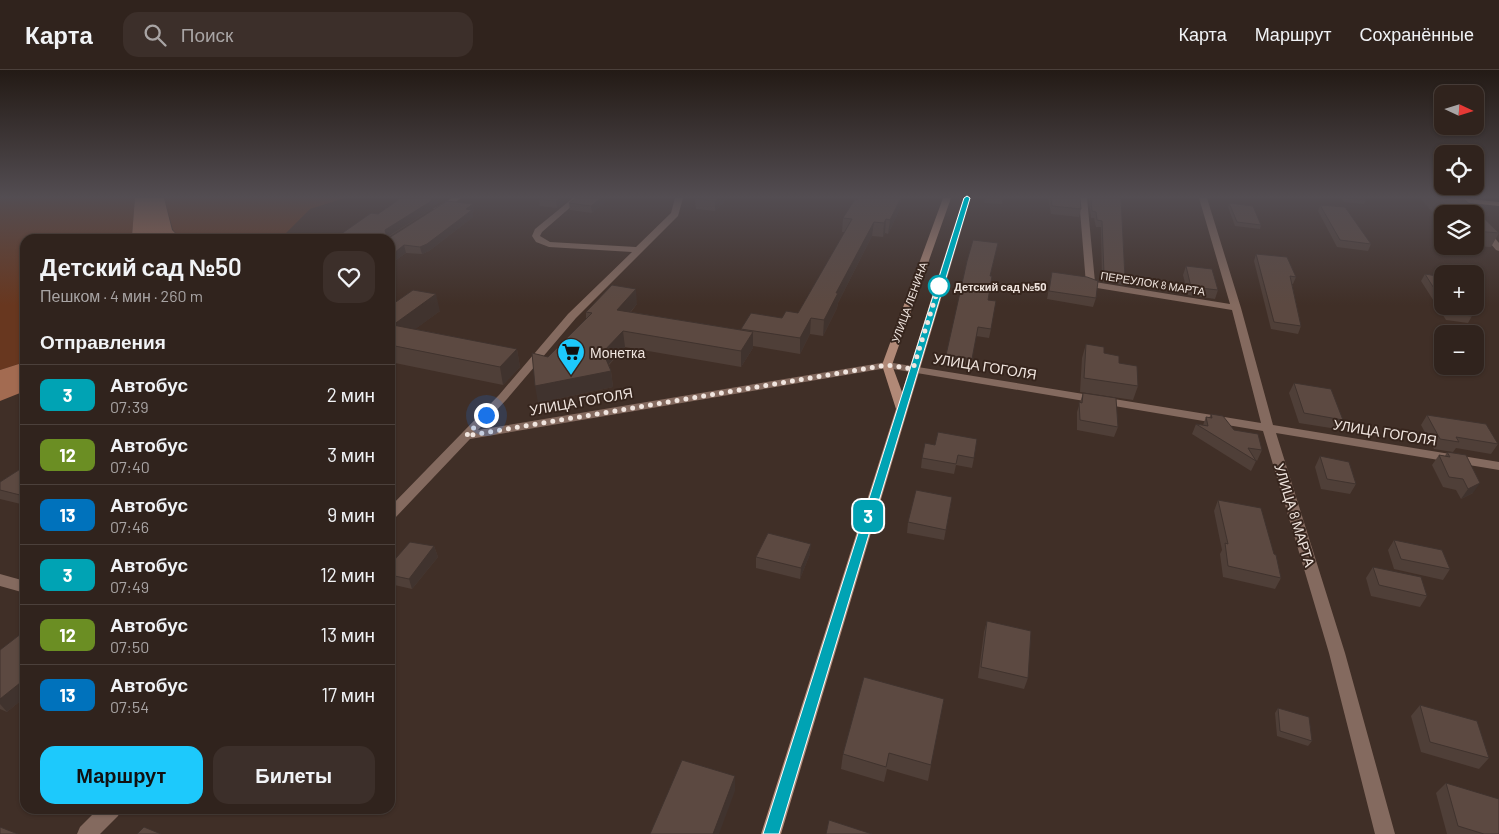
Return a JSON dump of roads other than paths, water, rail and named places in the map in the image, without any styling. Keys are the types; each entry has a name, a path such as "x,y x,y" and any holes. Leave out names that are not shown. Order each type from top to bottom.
{"main road":[{"name":"УЛИЦА ЛЕНИНА","path":"887,365 934,234"},
{"name":"УЛИЦА ЛЕНИНА","path":"771,834 956,234"},
{"path":"887,365 901,408"}],"street":[{"path":"537,234 536,236 539,240 549,244 638,250"},
{"path":"395,510 466,436 572,316 655,234"},
{"name":"ПЕРЕУЛОК 8 МАРТА","path":"1086,234 1091,284 1236,308"},
{"name":"УЛИЦА 8 МАРТА","path":"1213,234 1236,308 1268,428 1337,653 1384,834"},
{"path":"1487,234 1499,248"},
{"name":"УЛИЦА ГОГОЛЯ","path":"466,436 887,365 1499,466"},
{"path":"0,580 20,586"},
{"path":"88,834 106,814"}],"place":[{"name":"Детский сад №50","path":"939,286"},
{"name":"Монетка","path":"571,376"}]}
